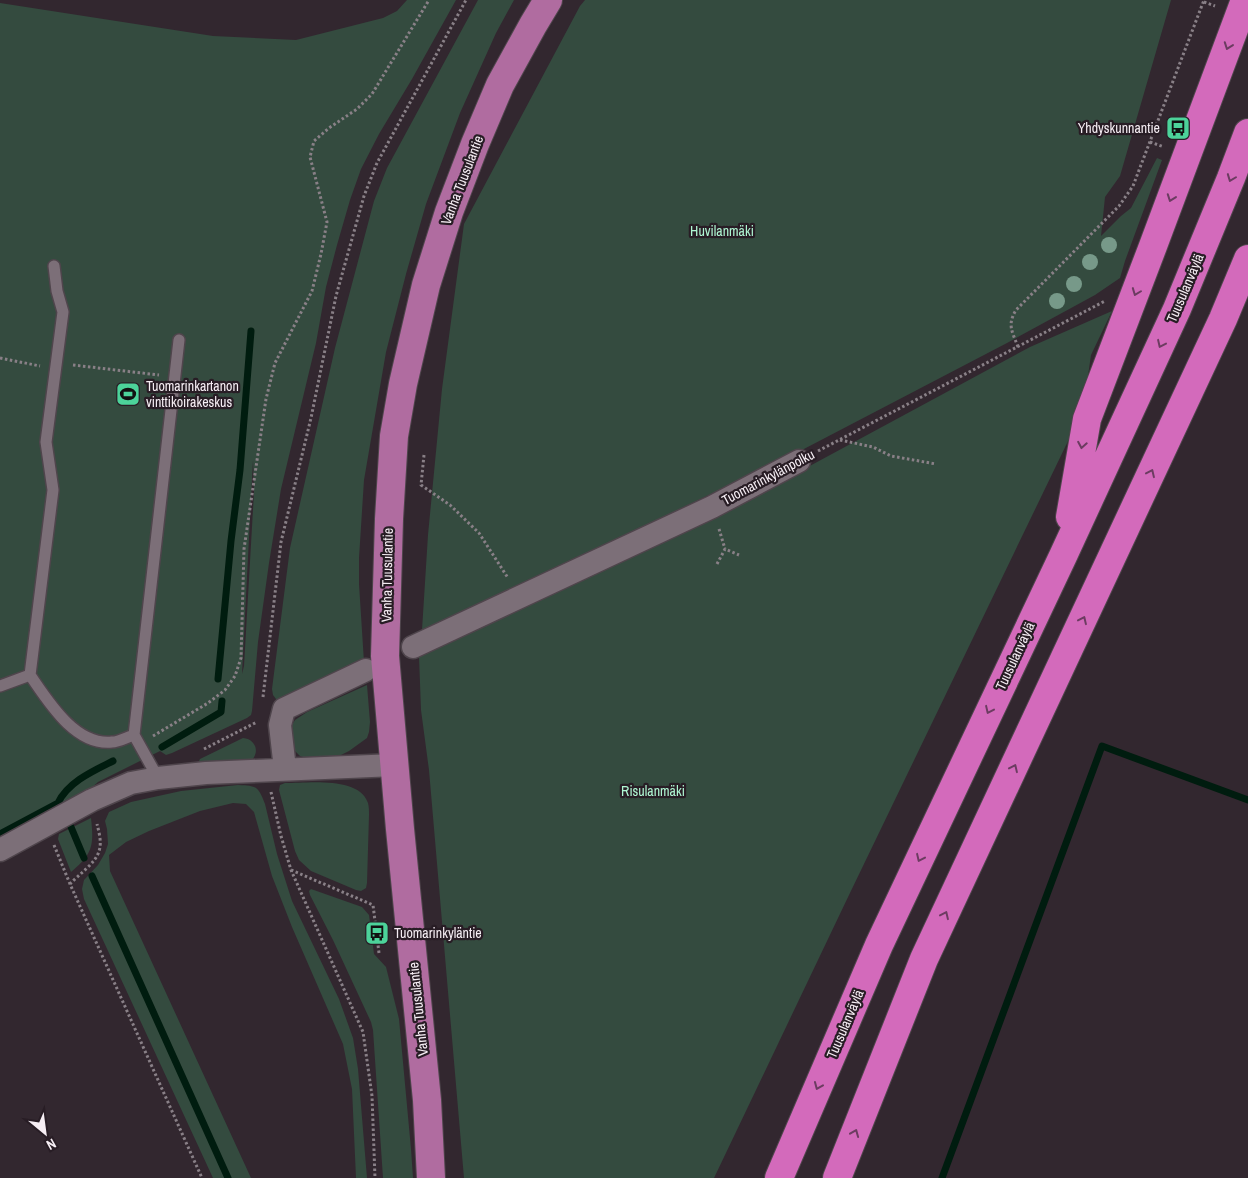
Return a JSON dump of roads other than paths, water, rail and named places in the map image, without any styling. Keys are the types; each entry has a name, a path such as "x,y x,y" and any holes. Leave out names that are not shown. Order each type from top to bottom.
{"highway":[{"path":"1063,556 1087,419 1153,246 1232,4"},
{"name":"Tuusulanväylä","path":"779,1178 879,945 1063,556 1177,309 1248,132"},
{"path":"837,1178 924,959 1215,336 1248,259"}],"main road":[{"name":"Vanha Tuusulantie","path":"431,1178 427,1100 385,656 389,519 394,436 403,384 426,285 449,212 500,85 548,0"}],"street":[{"name":"Tuomarinkylänpolku","path":"413,646 520,598 712,507 799,460"},
{"path":"276,770 280,725 284,709 366,670"},
{"path":"0,850 92,800 131,783 206,773 395,765"}],"lane":[{"path":"54,266 57,291 63,312 46,442 52,490 30,675 60,716 86,737 101,742 137,739"},
{"path":"158,778 137,739 179,340"},
{"path":"0,686 30,675"}],"waterway":[{"path":"218,679 231,541 240,470 251,331"},
{"path":"162,747 221,712 222,701"},
{"path":"942,1178 1102,746 1248,800"},
{"path":"59,806 58,803 62,796 75,783 89,773 113,761"},
{"path":"0,834 58,803"},
{"path":"71,827 84,858"},
{"path":"92,876 228,1178"}],"place":[{"name":"Yhdyskunnantie","path":"1178,128"},
{"name":"Tuomarinkartanon vinttikoirakeskus","path":"128,394"},
{"name":"Tuomarinkyläntie","path":"377,933"}],"park label":[{"name":"Huvilanmäki","path":"722,231"},
{"name":"Risulanmäki","path":"653,791"}]}
